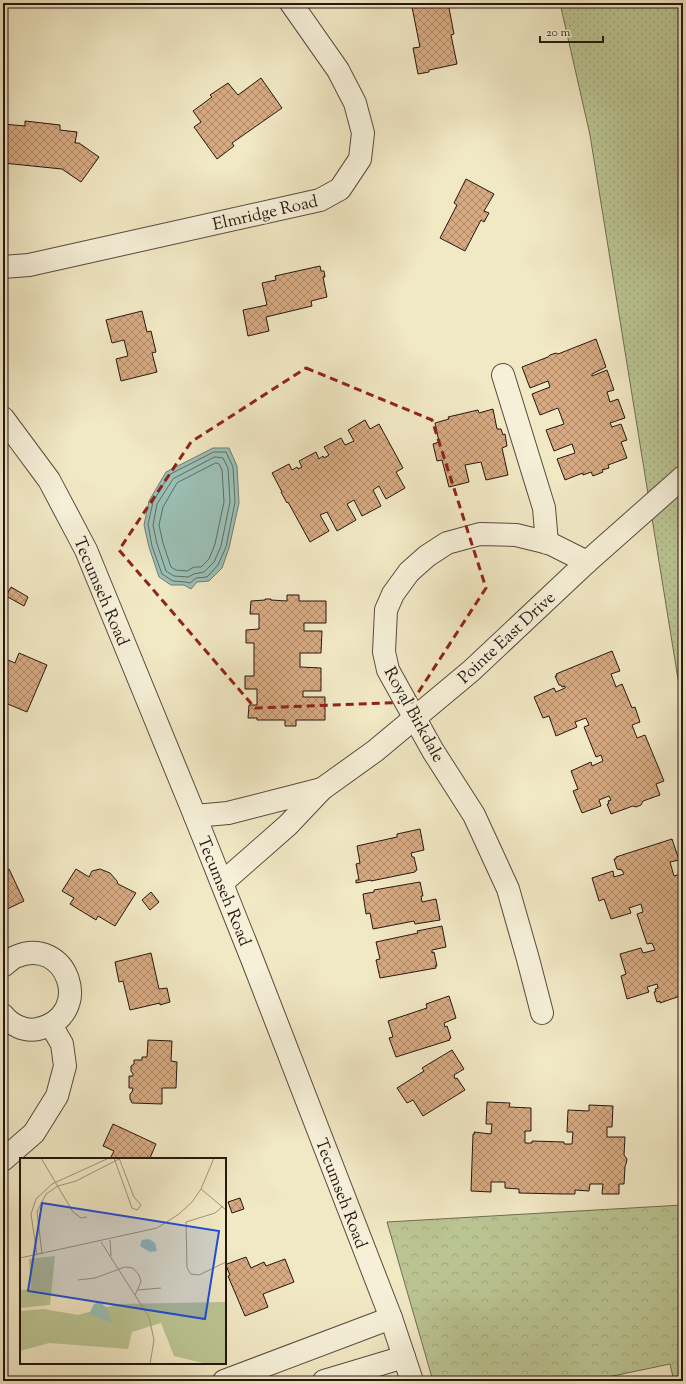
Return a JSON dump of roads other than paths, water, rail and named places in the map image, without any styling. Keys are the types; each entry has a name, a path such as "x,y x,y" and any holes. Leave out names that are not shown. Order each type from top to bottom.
{"street":[{"name":"Elmridge Road","path":"3,267 36,263 320,200 340,189 360,159 363,132 355,103 338,70 291,3"},
{"path":"502,375 544,508 547,543"},
{"name":"Tecumseh Road","path":"3,418 49,480 86,550 222,883 391,1318 412,1381"},
{"name":"Pointe East Drive","path":"222,883 288,825 322,789 375,751 471,671 587,562 683,477"},
{"name":"Royal Birkdale","path":"542,1013 508,889 474,815 433,751 388,670 384,652 386,610 393,594 409,572 427,556 447,543 480,534 516,535 547,543 587,562"},
{"name":"Pointe East Drive","path":"195,816 228,813 322,789"},
{"path":"3,966 14,957 28,952 43,954 56,961 66,973 70,987 69,1002 62,1015 51,1025 36,1030 21,1028 8,1021 3,1015"},
{"path":"3,1160 34,1132 57,1096 65,1066 62,1044 51,1025"},
{"path":"224,1381 391,1318"},
{"path":"324,1381 404,1357"}],"water":[{"path":"213,448 229,448 237,466 239,503 229,548 222,568 209,581 197,582 191,589 184,585 171,585 159,577 149,547 144,525 149,501 166,472"}]}
